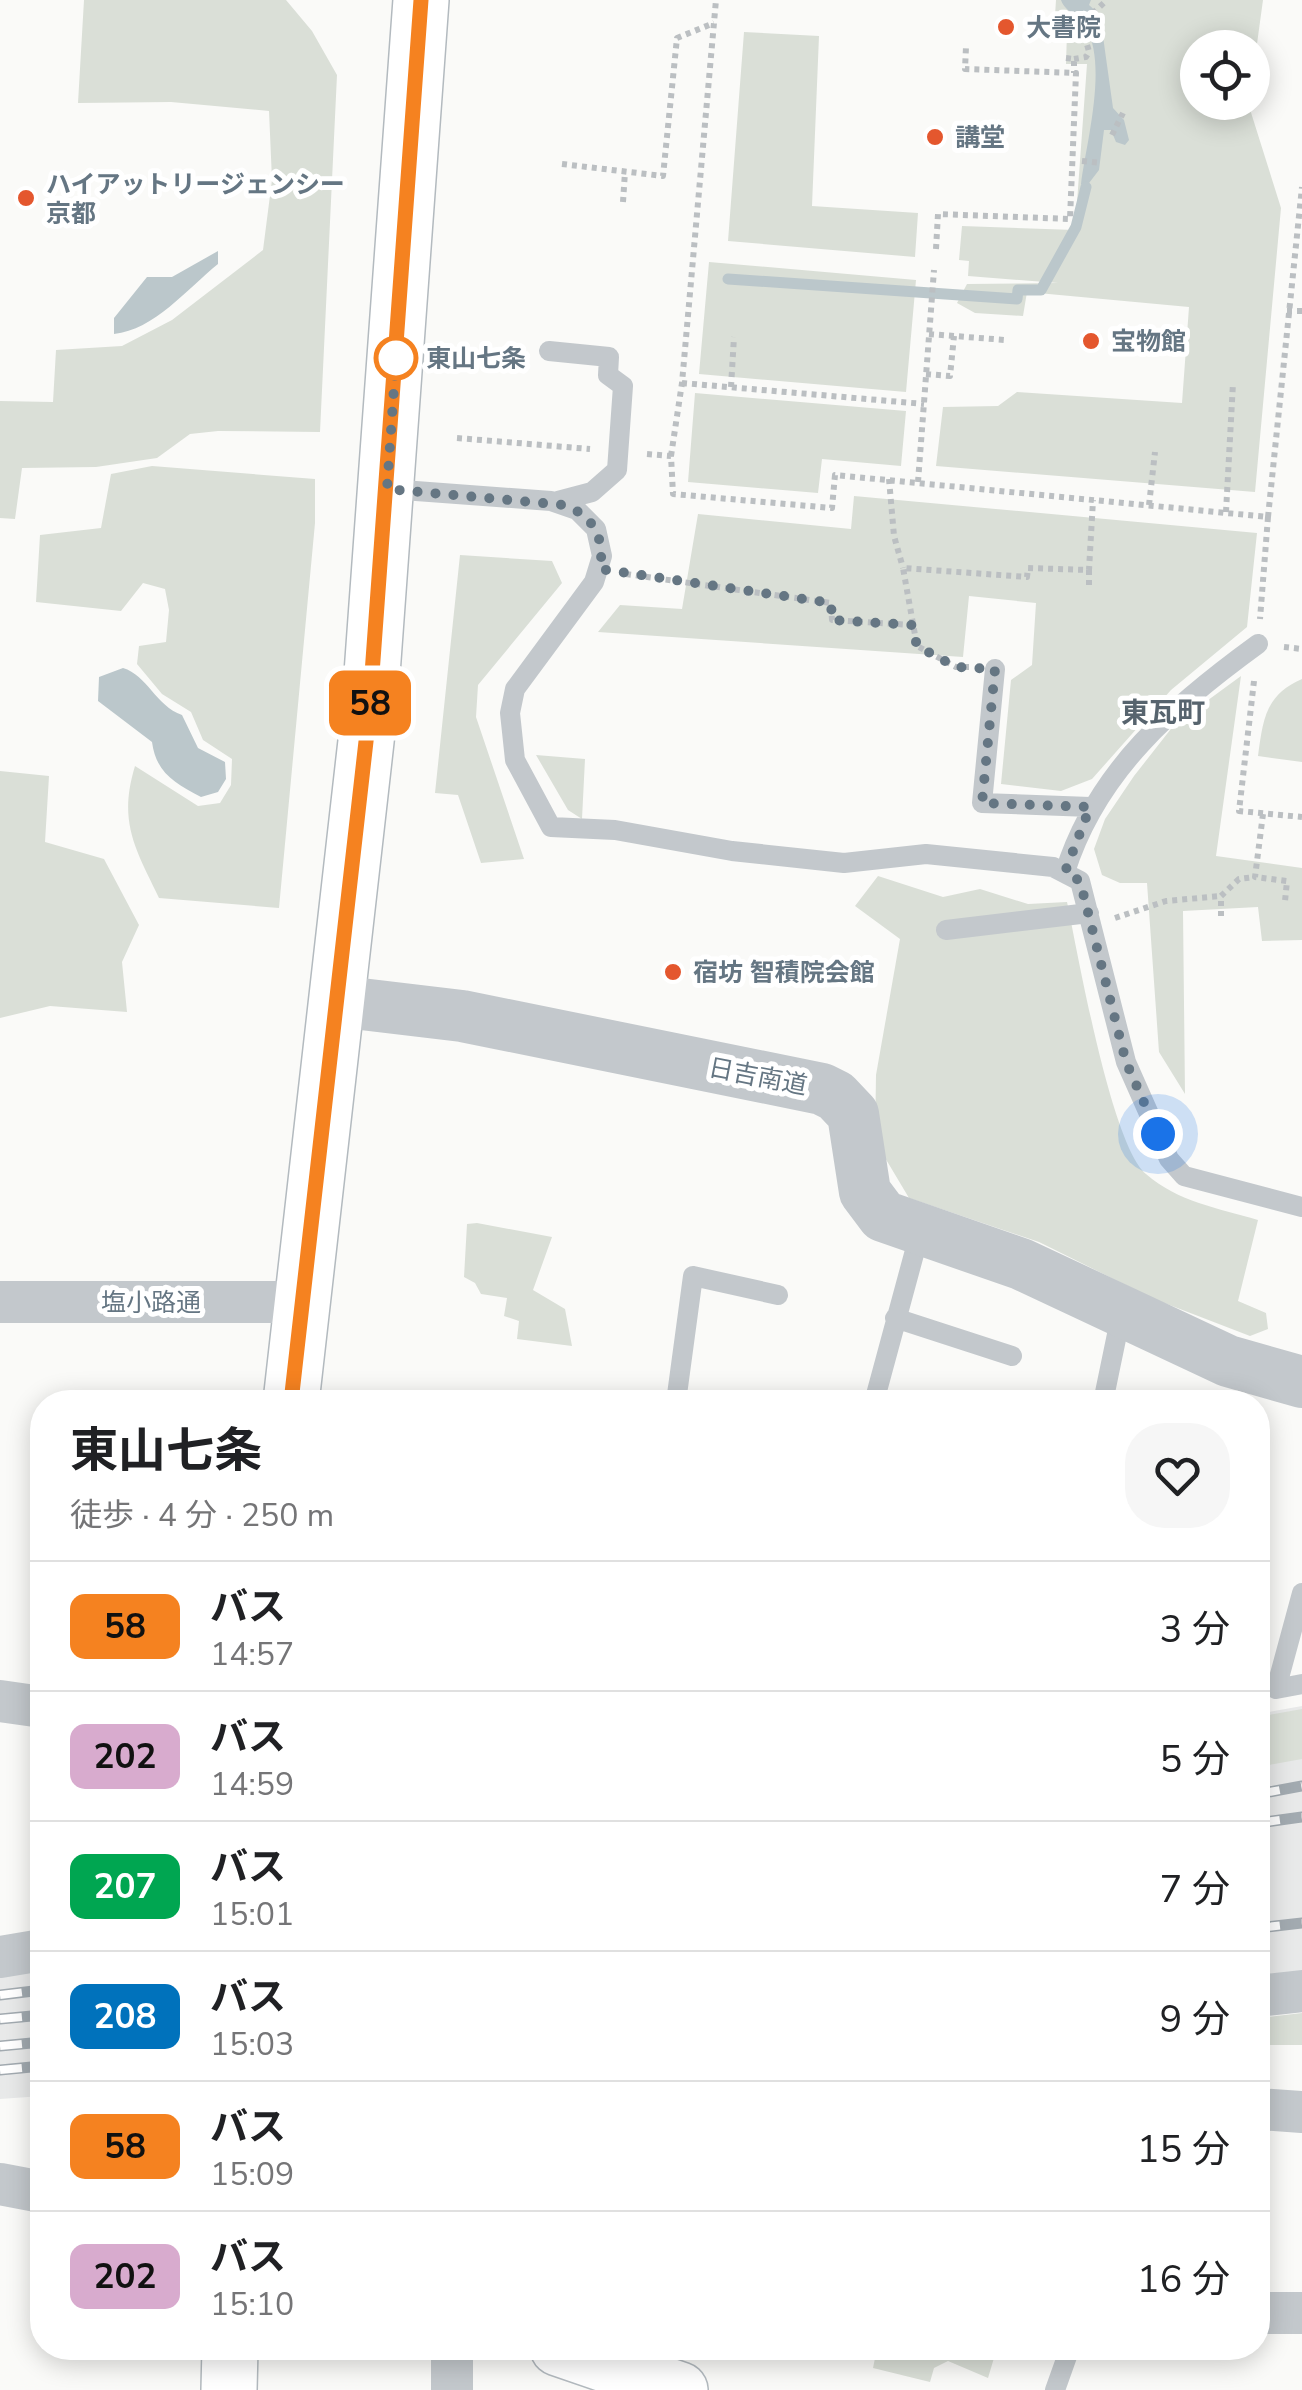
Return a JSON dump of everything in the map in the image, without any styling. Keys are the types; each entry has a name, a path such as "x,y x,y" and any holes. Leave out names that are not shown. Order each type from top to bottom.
{"main road":[{"path":"292,1390 369,715 421,0"},
{"path":"228,2390 229,2360"},
{"path":"593,2360 680,2390"}],"street":[{"name":"日吉南道","path":"336,1001 462,1016 822,1088 843,1101 856,1122 868,1202 883,1216 990,1251 1228,1361 1302,1382"},
{"name":"塩小路通","path":"0,1302 302,1302"},
{"path":"0,1702 30,1706"},
{"path":"0,1957 30,1952"},
{"path":"1270,1995 1302,1992"},
{"path":"1270,2110 1302,2112"},
{"path":"0,2184 30,2190"},
{"path":"1270,2313 1302,2313"},
{"path":"452,2360 452,2390"}],"lane":[{"path":"549,352 609,356 608,375 623,386 617,470 592,492 551,501"},
{"path":"387,489 551,501 577,510 596,529 601,542 600,569 515,689 512,700 510,736 515,760 551,827 615,830 732,851 844,863 926,854 1053,866 1065,872 1080,881 1126,1062 1170,1159 1184,1176 1302,1208"},
{"path":"1065,872 1090,807 1160,720 1258,644"},
{"path":"995,669 982,803 1090,807"},
{"path":"946,930 1090,919"},
{"path":"877,1390 921,1230"},
{"path":"678,1390 692,1276 778,1295"},
{"path":"1105,1390 1121,1312"},
{"path":"895,1318 1012,1356"},
{"path":"1302,1593 1276,1689 1302,1684"},
{"path":"1054,2390 1065,2360"}],"path":[{"path":"671,456 682,383 716,0"},
{"path":"1079,26 1108,0"},
{"path":"1059,20 1079,26"},
{"path":"562,164 663,176 677,38 714,24"},
{"path":"936,250 938,214 1070,220 1074,73 1070,58 1086,57 1089,52 1079,26"},
{"path":"966,47 965,69 1074,73"},
{"path":"1112,134 1123,114"},
{"path":"1082,161 1101,163"},
{"path":"623,202 625,172"},
{"path":"1302,187 1281,356 1288,356 1239,811 1302,817"},
{"path":"918,482 934,270"},
{"path":"1286,311 1302,312"},
{"path":"930,334 1004,340"},
{"path":"926,374 950,376 954,336"},
{"path":"731,387 734,338"},
{"path":"682,383 924,404"},
{"path":"1226,512 1233,383"},
{"path":"1150,505 1155,452"},
{"path":"802,505 832,508 835,475 1268,517"},
{"path":"890,479 894,536 917,646 956,667 995,669"},
{"path":"1088,588 1093,500"},
{"path":"902,568 1027,578 1028,568 1088,570"},
{"path":"600,569 831,603 832,620 912,625"},
{"path":"1255,877 1263,814"},
{"path":"1090,919 1166,901 1221,896 1239,879 1255,877 1287,881 1286,901"},
{"path":"1221,896 1222,916"}],"shaded area":[{"path":"84,0 286,0 312,31 337,75 320,432 190,434 157,458 96,467 22,468 15,519 0,518 0,401 53,402 56,350 122,346 172,320 263,250 272,180 269,111 171,102 78,103"},
{"path":"1056,0 1263,0 1259,30 1180,30 1180,120 1253,120 1281,208 1255,492 936,466 943,407 998,406 1017,392 1182,403 1189,307 1027,292 1023,316 975,313 957,303 967,284 1058,283 968,276 969,261 959,260 962,226 1075,230 1087,64 1066,64 1067,32 1054,31"},
{"path":"1061,0 1091,0 1089,5 1100,15 1113,108 1124,120 1129,140 1125,145 1116,142 1111,130 1104,130 1099,170 1086,187 1081,184 1094,105 1095,62 1086,28"},
{"path":"744,32 819,36 812,206 918,213 915,257 728,241"},
{"path":"218,251 218,264 169,307 143,325 114,334 114,318 147,277 172,277"},
{"path":"709,262 916,280 906,392 699,374"},
{"path":"695,393 906,411 901,466 822,459 818,493 688,482"},
{"path":"152,466 315,479 315,523 279,908 159,898 136,849 128,803 135,766 198,806 220,803 231,785 232,759 203,740 191,712 162,694 137,664 139,646 166,642 169,610 165,589 143,583 121,611 36,602 40,535 101,528 111,474"},
{"path":"854,496 1257,533 1247,627 1171,690 1092,779 1061,791 1001,784 1011,680 1032,665 1036,603 969,596 963,657 598,632 620,605 682,609 698,514 851,529"},
{"path":"460,555 552,561 562,583 478,685 476,717 524,859 481,863 458,795 435,793"},
{"path":"123,668 182,715 198,748 225,762 226,779 218,792 201,797 175,782 162,769 152,742 98,701 99,677"},
{"path":"1241,676 1216,856 1302,868 1302,940 1262,941 1258,907 1183,911 1185,1094 1159,1052 1147,883 1120,883 1102,875 1094,849 1105,819 1174,725"},
{"path":"1302,679 1302,762 1258,756 1264,720 1273,701"},
{"path":"536,755 585,759 582,819 568,810"},
{"path":"0,771 49,776 45,842 104,859 139,925 122,962 127,1012 50,1006 0,1018"},
{"path":"878,876 943,897 980,889 1028,904 1067,902 1097,1046 1120,1126 1133,1156 1146,1174 1171,1191 1258,1220 1238,1301 1266,1313 1268,1329 1250,1336 1154,1299 1039,1242 909,1198 875,1141 876,1075 900,939 855,906"},
{"path":"467,1224 552,1237 533,1290 565,1309 572,1346 517,1339 519,1321 504,1316 507,1298 481,1294 475,1283 464,1277"},
{"path":"1302,1706 1302,1979 1270,1982 1270,1712"},
{"path":"1302,1709 1302,1759 1270,1765 1270,1715"},
{"path":"30,1965 30,2097 0,2099 0,1969"},
{"path":"1302,2013 1302,2045 1270,2045 1270,2017"},
{"path":"875,2360 993,2360 988,2378 948,2361 934,2368 930,2382 873,2368"}],"waterway":[{"path":"728,279 1017,299 1018,290 1041,290 1076,227 1086,187"}],"railway":[{"path":"1270,1792 1302,1786"},
{"path":"1270,1821 1302,1817"},
{"path":"1270,1927 1302,1923"},
{"path":"0,1995 30,1991"},
{"path":"0,2019 30,2016"},
{"path":"0,2046 30,2043"},
{"path":"0,2070 30,2067"}],"bus line":[{"name":"58","path":"292,1390 369,715 421,0"}],"place":[{"name":"大書院","path":"1006,27"},
{"name":"講堂","path":"935,137"},
{"name":"ハイアットリージェンシー 京都","path":"26,198"},
{"name":"宝物館","path":"1091,341"},
{"name":"東山七条","path":"396,358"},
{"name":"宿坊 智積院会館","path":"673,972"}],"district":[{"name":"東瓦町","path":"1163,712"}],"route":[{"path":"396,358 387,489 551,501 581,512 596,529 601,542 600,569 831,603 832,620 912,625 917,646 956,667 995,669 982,803 1090,807 1065,872 1080,881 1126,1062 1158,1134"}]}
